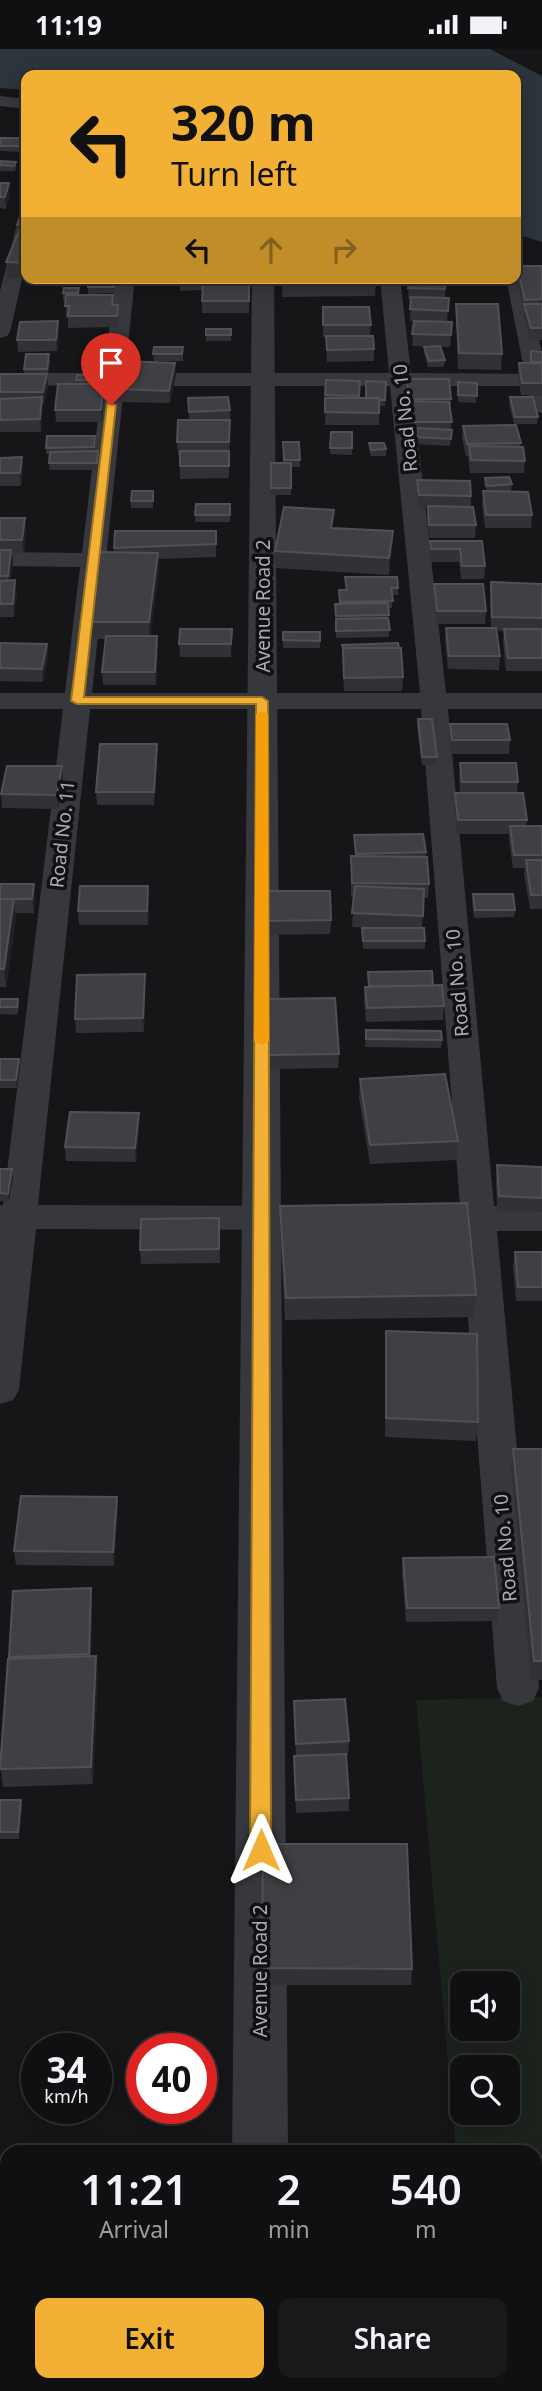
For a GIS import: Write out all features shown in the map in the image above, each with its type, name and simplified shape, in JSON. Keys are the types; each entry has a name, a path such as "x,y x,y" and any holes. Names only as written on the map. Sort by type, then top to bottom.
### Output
{"street":[{"path":"0,101 21,103"},
{"path":"0,332 21,246"},
{"name":"Road No. 11","path":"0,1390 10,1217 77,701 124,284"},
{"name":"Avenue Road 2","path":"260,2145 263,284"},
{"name":"Road No. 10","path":"391,284 434,701 518,1688"},
{"path":"517,284 542,405"},
{"path":"0,379 539,380"},
{"path":"0,559 93,559"},
{"path":"0,701 542,701"},
{"path":"10,1217 315,1218"},
{"path":"423,1218 542,1219"}],"shaded area":[{"path":"0,49 490,49 542,76 542,242 521,236 521,70 21,70 21,90 0,88"},
{"path":"542,1697 542,2145 455,2145 454,2125 520,2125 520,2055 450,2055 450,2084 416,1700"}],"building":[{"path":"0,138 21,138 19,146 0,146"},
{"path":"0,161 16,162 14,166 0,165"},
{"path":"0,183 9,183 5,197 0,197"},
{"path":"21,227 21,263 6,262"},
{"path":"521,266 542,266 542,299 525,300"},
{"path":"88,284 114,284 114,287 88,287"},
{"path":"203,284 249,284 249,301 202,301"},
{"path":"409,284 445,284 445,289 408,288"},
{"path":"64,288 79,288 78,293 63,293"},
{"path":"66,295 113,295 112,305 118,305 117,316 68,316"},
{"path":"411,297 449,298 448,311 410,309"},
{"path":"456,304 498,304 502,354 459,353"},
{"path":"524,304 542,304 542,328 531,328"},
{"path":"323,307 369,307 371,325 323,325"},
{"path":"58,321 56,340 17,340 20,322"},
{"path":"414,321 452,322 451,335 412,334"},
{"path":"206,329 231,329 231,335 206,335"},
{"path":"326,336 373,336 374,349 327,350"},
{"path":"440,346 445,360 429,361 424,347"},
{"path":"154,347 183,347 182,354 153,354"},
{"path":"531,351 542,352 542,362 531,362"},
{"path":"26,354 49,354 47,369 24,369"},
{"path":"124,361 175,363 169,391 117,389"},
{"path":"519,363 542,363 542,383 522,383"},
{"path":"0,374 47,374 43,392 0,392"},
{"path":"77,375 103,375 102,381 76,380"},
{"path":"407,379 449,379 451,399 409,399"},
{"path":"326,380 360,381 359,396 325,395"},
{"path":"366,381 386,382 385,400 366,398"},
{"path":"458,382 477,383 477,396 458,395"},
{"path":"58,384 104,384 101,410 55,410"},
{"path":"42,397 40,419 0,420 0,399"},
{"path":"228,397 230,410 189,412 188,398"},
{"path":"510,397 533,397 538,417 515,417"},
{"path":"325,398 379,398 379,413 325,412"},
{"path":"407,401 449,402 452,422 408,422"},
{"path":"178,420 230,420 229,442 177,442"},
{"path":"516,425 521,443 467,444 463,426"},
{"path":"418,428 452,430 451,439 416,437"},
{"path":"331,432 352,432 352,448 330,448"},
{"path":"47,436 95,436 94,447 46,448"},
{"path":"283,442 299,442 300,460 284,460"},
{"path":"369,443 384,443 386,449 371,450"},
{"path":"469,446 523,447 525,461 471,460"},
{"path":"98,451 97,463 49,463 50,452"},
{"path":"180,451 229,451 229,466 180,466"},
{"path":"22,457 20,473 0,473 0,458"},
{"path":"271,463 291,463 291,488 271,488"},
{"path":"509,477 512,484 487,486 485,478"},
{"path":"417,480 470,481 471,496 419,495"},
{"path":"132,491 153,491 153,501 131,501"},
{"path":"483,491 528,492 532,515 486,515"},
{"path":"196,504 230,504 230,515 195,515"},
{"path":"428,506 473,507 476,525 429,525"},
{"path":"284,507 334,510 331,528 393,531 389,558 275,551"},
{"path":"0,518 25,518 22,540 0,540"},
{"path":"115,531 216,531 216,544 114,548"},
{"path":"430,541 482,541 485,566 462,566 460,549 431,549"},
{"path":"0,550 11,550 8,576 0,576"},
{"path":"100,552 158,553 149,622 87,622"},
{"path":"345,577 397,577 398,588 391,588 393,601 340,602 339,590 347,590"},
{"path":"15,580 13,604 0,604 0,581"},
{"path":"491,582 542,584 542,618 492,617"},
{"path":"434,584 483,584 486,611 437,611"},
{"path":"388,603 389,615 336,616 335,604"},
{"path":"388,618 390,630 336,631 336,619"},
{"path":"446,628 496,628 500,656 449,656"},
{"path":"180,629 232,629 231,644 179,644"},
{"path":"504,629 542,629 542,658 508,658"},
{"path":"283,632 320,632 320,641 283,640"},
{"path":"106,636 157,636 155,672 102,672"},
{"path":"0,643 47,644 42,669 0,668"},
{"path":"398,643 399,648 343,648 342,645"},
{"path":"343,648 401,648 403,677 344,678"},
{"path":"418,719 432,719 437,757 422,757"},
{"path":"450,724 507,724 510,740 452,740"},
{"path":"100,744 157,744 154,792 96,792"},
{"path":"460,763 516,763 518,782 462,782"},
{"path":"7,766 62,766 57,795 1,794"},
{"path":"455,793 523,793 527,820 458,820"},
{"path":"510,826 542,826 542,855 514,855"},
{"path":"423,834 426,852 356,854 354,835"},
{"path":"351,856 427,857 429,884 352,883"},
{"path":"526,860 542,860 542,895 531,895"},
{"path":"0,884 34,884 32,899 0,899"},
{"path":"80,886 148,886 147,911 78,911"},
{"path":"355,886 424,889 423,916 352,913"},
{"path":"262,891 330,891 331,920 262,921"},
{"path":"473,894 513,894 515,910 475,910"},
{"path":"0,899 14,899 4,969 0,969"},
{"path":"362,928 424,928 425,941 363,941"},
{"path":"432,971 433,986 369,986 368,972"},
{"path":"145,974 143,1018 75,1019 77,975"},
{"path":"442,985 444,1006 367,1008 365,987"},
{"path":"335,998 339,1054 269,1055 267,999"},
{"path":"0,999 18,999 17,1007 0,1007"},
{"path":"366,1030 441,1031 442,1040 366,1039"},
{"path":"0,1059 19,1059 16,1080 0,1080"},
{"path":"445,1074 458,1141 370,1145 360,1079"},
{"path":"70,1112 139,1113 135,1148 65,1147"},
{"path":"497,1165 542,1167 542,1198 499,1196"},
{"path":"0,1169 12,1169 8,1194 0,1193"},
{"path":"467,1203 476,1295 286,1298 280,1206"},
{"path":"219,1218 219,1249 140,1250 141,1219"},
{"path":"515,1252 542,1252 542,1287 518,1287"},
{"path":"386,1331 477,1334 478,1422 386,1418"},
{"path":"513,1449 542,1449 542,1661 534,1661"},
{"path":"21,1496 117,1497 113,1552 14,1551"},
{"path":"494,1557 499,1608 407,1608 403,1558"},
{"path":"91,1588 89,1654 9,1657 13,1591"},
{"path":"96,1656 91,1767 0,1769 8,1659"},
{"path":"345,1699 349,1741 296,1744 294,1701"},
{"path":"346,1754 349,1798 296,1800 294,1756"},
{"path":"0,1800 21,1800 18,1832 0,1832"},
{"path":"263,1844 407,1844 412,1969 262,1968"}],"slow traffic":[{"path":"262,714 262,1041"}],"route":[{"path":"111,405 77,701 262,701 261,1850"}]}
